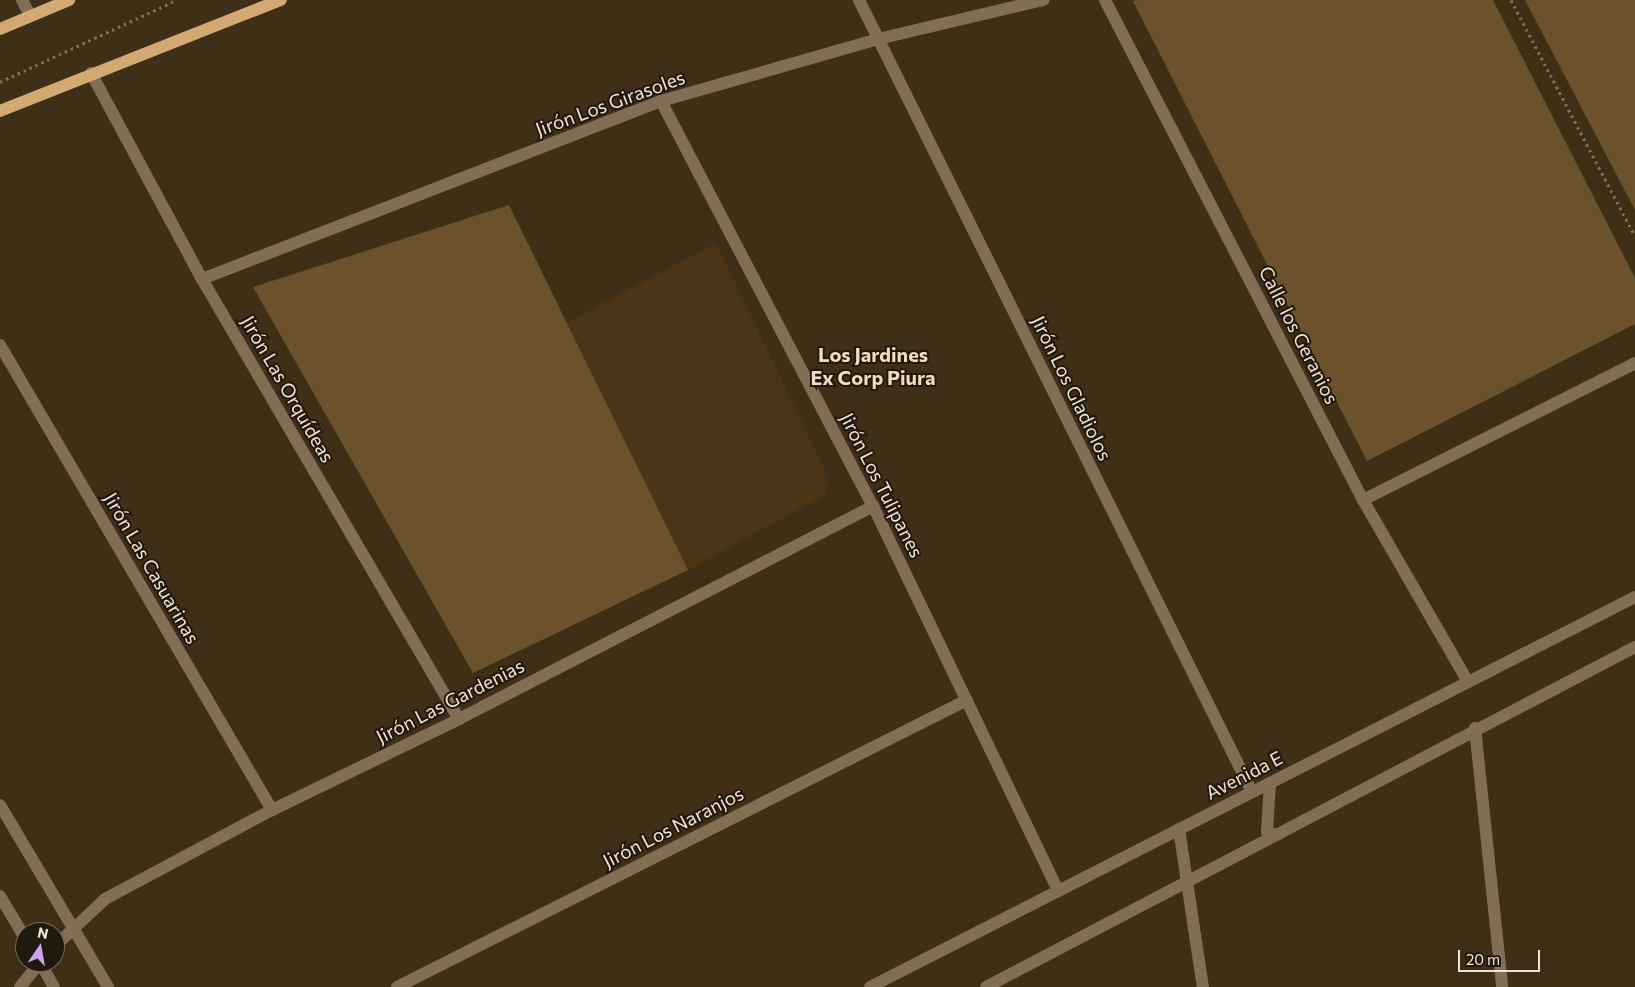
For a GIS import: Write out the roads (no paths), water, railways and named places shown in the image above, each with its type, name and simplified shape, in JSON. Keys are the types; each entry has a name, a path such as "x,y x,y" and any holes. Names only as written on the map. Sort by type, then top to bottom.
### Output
{"main road":[{"path":"0,29 69,0"},
{"path":"0,111 91,73 281,0"}],"street":[{"path":"22,0 30,15"},
{"name":"Jirón Los Gladiolos","path":"859,0 1252,792"},
{"name":"Jirón Los Girasoles","path":"202,279 661,101 878,39 1043,0"},
{"name":"Calle los Geranios","path":"1105,0 1363,500 1468,682"},
{"name":"Jirón Las Orquídeas","path":"91,73 202,279 459,719"},
{"name":"Jirón Los Tulipanes","path":"661,101 873,506 1058,891"},
{"name":"Jirón Las Casuarinas","path":"0,345 272,810"},
{"path":"1363,500 1635,363"},
{"name":"Jirón Las Gardenias","path":"65,935 105,899 272,810 459,719 873,506"},
{"name":"Avenida E","path":"870,987 1635,597"},
{"path":"986,987 1188,884 1476,728 1635,647"},
{"name":"Jirón Los Naranjos","path":"397,987 967,700"},
{"path":"1476,728 1502,987"},
{"path":"1270,783 1267,832 1277,835"},
{"path":"0,805 71,928 108,987"},
{"path":"1180,829 1203,987"},
{"path":"0,896 15,922"},
{"path":"20,987 32,972"},
{"path":"46,972 54,987"}],"district":[{"name":"Los Jardines Ex Corp Piura","path":"873,366"}]}
